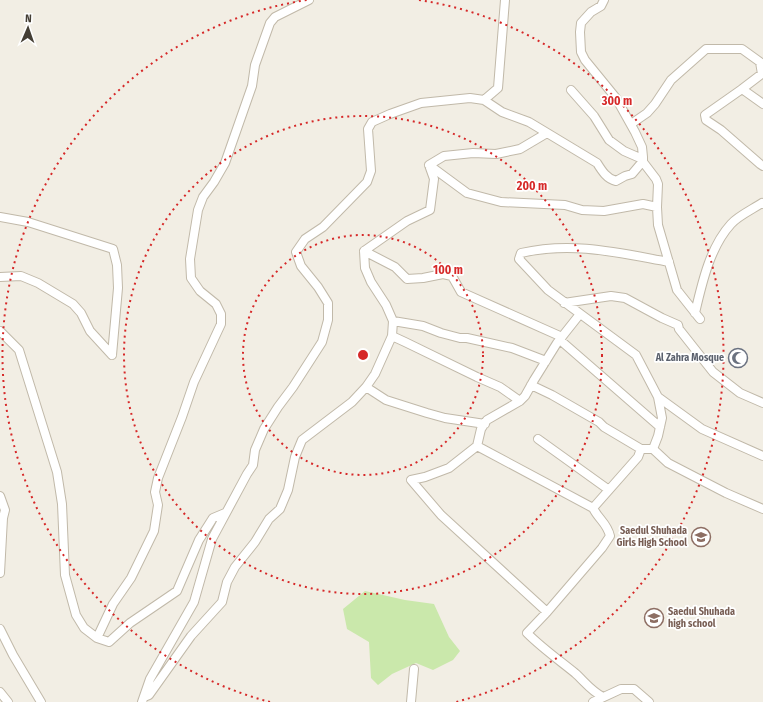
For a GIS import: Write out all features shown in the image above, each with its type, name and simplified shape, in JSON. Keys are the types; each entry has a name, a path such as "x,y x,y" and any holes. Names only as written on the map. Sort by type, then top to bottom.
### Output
{"street":[{"path":"97,638 113,604 131,578 154,530 158,506 155,492 158,478 194,382 221,324 221,314 216,304 200,291 191,278 190,253 198,210 203,197 225,163 252,86 255,65 270,24 275,17 309,0"},
{"path":"484,100 498,88 505,0"},
{"path":"143,699 150,679 194,602 212,539 225,513 253,465 255,450 264,429 322,342 328,320 328,303 318,286 301,266 296,252 305,239 323,227 367,182 371,171 368,129 372,122 390,114 421,104 470,98 484,100 502,112 529,122 597,163 604,174 616,182 625,176 632,174 643,161 644,157 642,147 616,98 585,60 581,52 581,23 591,12 600,6 604,0"},
{"path":"631,124 647,113 671,80 706,49 742,49 760,62 763,74 705,115 706,120 722,130 763,166"},
{"path":"570,90 594,116 609,140 624,151 640,158 653,174 658,184 658,225 677,290 697,316 705,272 716,246 731,223 762,203 763,204"},
{"path":"742,90 763,104"},
{"path":"429,165 444,156 473,153 496,154 520,149 547,133"},
{"path":"429,165 467,193 501,202 565,205 582,210 604,211 643,204 657,207"},
{"path":"364,251 407,221 430,210 434,179 429,165"},
{"path":"0,217 28,222 113,249 118,265 118,288 112,355 90,331 81,313 73,304 38,283 21,276 0,277"},
{"path":"653,450 662,418 658,396 636,355 548,290 519,258 521,253 540,248 570,247 598,249 669,262"},
{"path":"143,699 149,695 191,636 222,602 227,582 234,567 255,542 269,519 280,509 288,490 295,457 302,440 352,402 376,374 392,336 393,321 386,305 371,282 365,268 364,251"},
{"path":"364,251 395,268 407,279 444,274 452,276 460,292 561,338 660,427"},
{"path":"564,303 611,296 625,298 678,325 679,329 714,372 740,393 763,403"},
{"path":"547,612 441,515 411,480 426,477 449,468 477,446 481,429 487,420 526,396 531,384 561,338 580,314"},
{"path":"393,321 410,323 460,338 467,338 512,348 546,361"},
{"path":"0,331 19,350 57,472 62,504 65,575 76,615 84,628 97,638 109,642 130,623 177,591 199,540 213,518 225,513"},
{"path":"392,336 477,377 500,386 520,401"},
{"path":"531,384 599,422 604,427 641,449 653,450 668,463 726,493 763,509"},
{"path":"366,387 386,400 427,413 445,418 485,424"},
{"path":"658,396 702,429 763,456"},
{"path":"538,439 609,490"},
{"path":"477,446 593,508 608,528 610,536 602,548 527,633 543,648 576,674 593,693 603,697"},
{"path":"593,508 638,457 641,449"},
{"path":"0,496 5,510 3,518 0,573"},
{"path":"0,629 13,655 41,702"},
{"path":"411,702 414,668"},
{"path":"593,702 621,689 634,689 649,702"}],"green space":[{"path":"365,591 405,600 434,604 449,637 460,651 453,660 433,670 416,663 392,674 378,685 371,678 369,642 347,629 343,609"}],"place":[{"name":"Al Zahra Mosque","path":"738,358"},
{"name":"Saedul Shuhada Girls High School","path":"701,537"},
{"name":"Saedul Shuhada high school","path":"654,618"}]}
